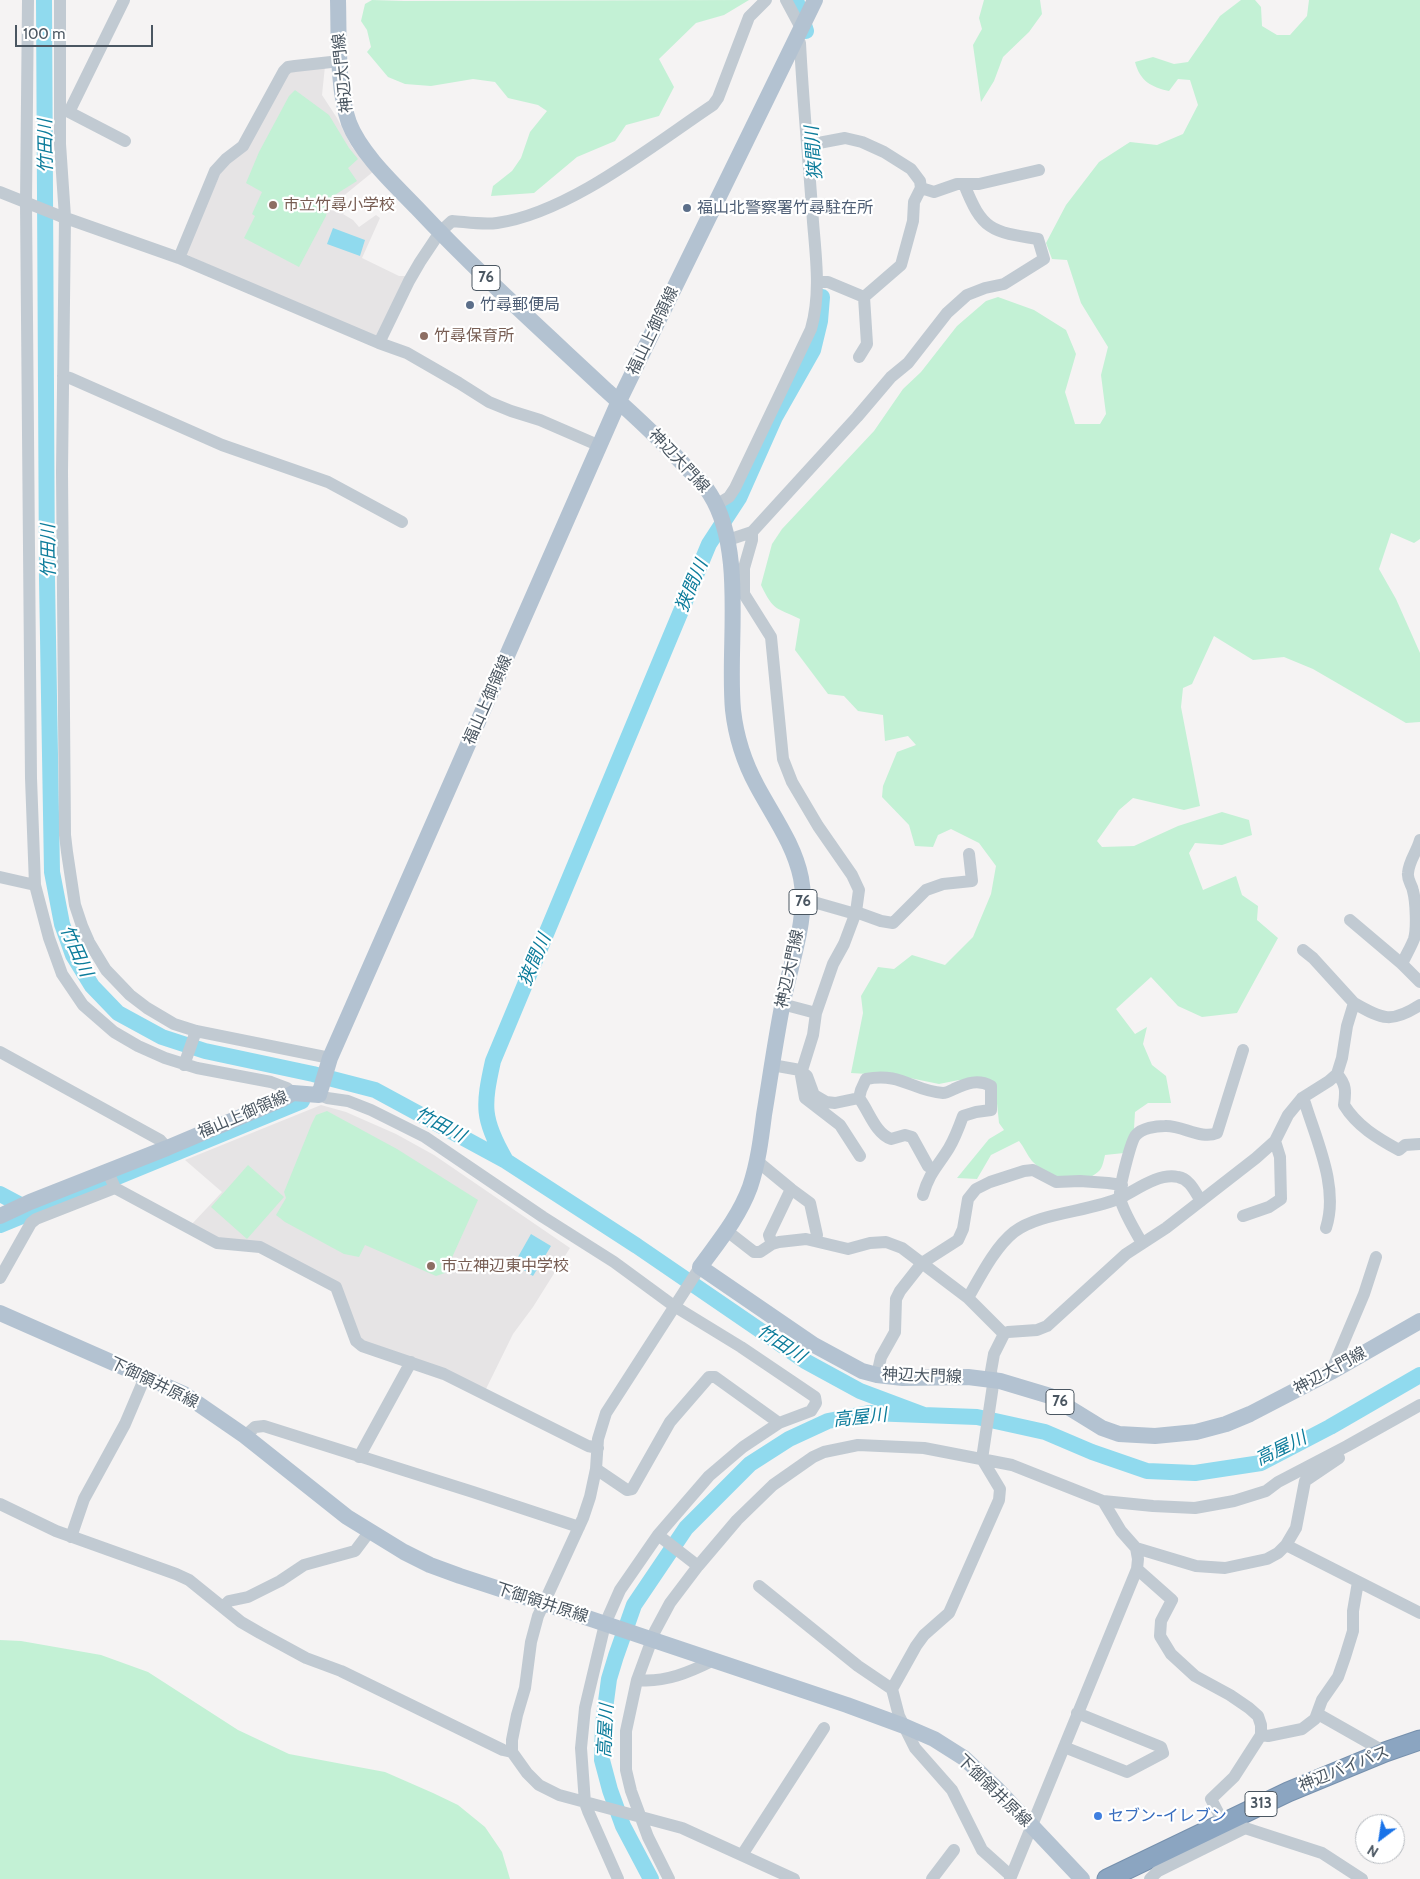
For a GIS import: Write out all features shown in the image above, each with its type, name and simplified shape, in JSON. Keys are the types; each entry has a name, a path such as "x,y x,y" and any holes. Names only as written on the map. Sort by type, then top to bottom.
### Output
{"highway":[{"name":"神辺バイパス","path":"1107,1879 1195,1844 1223,1822 1288,1792 1385,1752 1420,1740"}],"main road":[{"name":"神辺大門線","path":"338,0 340,61 344,104 350,127 372,159 440,232 497,288 668,447 705,487 718,509 727,536 732,589 733,708 737,734 744,758 756,784 787,838 797,861 802,880 803,898 801,919 782,1004 757,1162 742,1206 727,1231 699,1269 814,1345 862,1371 903,1378 960,1377 993,1382 1050,1396 1102,1428 1119,1434 1155,1436 1196,1432 1226,1424 1250,1414 1331,1372 1420,1321"},
{"name":"福山上御領線","path":"13,1209 111,1180 167,1148 293,1093 320,1092 330,1059 600,446 618,401 815,0"},
{"name":"下御領井原線","path":"0,1313 184,1394 245,1436 325,1501 370,1531 430,1565 714,1660 904,1726 934,1739 964,1758 996,1788 1082,1879"}],"street":[{"path":"28,0 31,778 35,885 49,938 62,974 83,1005 114,1032 138,1046 185,1063 271,1082 287,1088 293,1093"},
{"path":"60,0 65,836 75,906 89,942 106,970 115,981 146,1008 174,1024 195,1033 330,1059"},
{"path":"60,144 68,112 124,0"},
{"path":"379,343 409,281 440,232 452,221 496,224 524,217 559,203 614,172 713,105 718,98 749,17 766,0"},
{"path":"718,509 730,497 735,488 812,329 822,282 813,144 804,119 800,43 802,28 786,0"},
{"path":"179,258 215,171 226,159 243,146 288,67 340,61"},
{"path":"68,112 125,141"},
{"path":"813,144 846,138 862,142 884,152 911,169 920,180 921,188 914,202 913,221 901,265 864,297"},
{"path":"921,188 934,192 957,184 979,184 1038,170"},
{"path":"727,536 752,532 857,418 891,377 908,363 947,313 967,295 985,288 1004,284 1044,259 1038,239 1004,234 992,228 981,219 973,206 964,184"},
{"path":"0,192 62,217 179,258 379,343 407,353 489,402 540,420 600,446"},
{"path":"822,282 864,297"},
{"path":"859,357 866,344 864,297"},
{"path":"63,376 222,445 328,482 402,522"},
{"path":"752,532 752,540 744,568 744,594 770,637 783,758 792,782 859,890 856,912 844,944 833,964 816,1013 813,1035 803,1067 800,1070 805,1098 840,1125 860,1156"},
{"path":"1402,964 1416,930 1413,890 1408,881 1408,873 1410,859 1416,852 1420,840"},
{"path":"803,898 893,923 926,890 943,884 972,881 969,854"},
{"path":"0,877 35,885"},
{"path":"1350,920 1402,964 1420,982"},
{"path":"1303,950 1313,958 1354,1003 1391,1018 1404,1015 1420,1005"},
{"path":"1136,1548 1138,1558 1137,1569 1010,1878 982,1850 952,1790 915,1748 904,1726 893,1697 892,1688 924,1635 948,1613 999,1500 1000,1489 982,1458 993,1382 991,1371 994,1354 1004,1334 1008,1332 1037,1330 1047,1326 1126,1254 1166,1228 1275,1141 1288,1116 1302,1098 1337,1074 1354,1003"},
{"path":"782,1004 816,1013"},
{"path":"185,1063 195,1033"},
{"path":"1121,1192 1127,1160 1135,1135 1144,1129 1165,1126 1200,1134 1214,1135 1218,1133 1243,1050"},
{"path":"0,1052 160,1140 167,1148"},
{"path":"772,1065 800,1070 807,1076 814,1095 826,1102 835,1103 859,1098"},
{"path":"1337,1074 1343,1080 1346,1090 1344,1105 1350,1116 1361,1126 1399,1150 1404,1145 1420,1144"},
{"path":"923,1195 926,1183 933,1169 957,1134 963,1116 991,1110 991,1086 984,1083 970,1082 945,1094 898,1079 866,1079 860,1090 859,1098 881,1133 891,1139 905,1135 912,1138 928,1166 933,1169"},
{"path":"320,1092 327,1098 348,1101 371,1110 425,1137 815,1397 816,1403 811,1411 779,1424 743,1447 709,1476 660,1536 620,1590 607,1624 585,1708 581,1748 587,1804 618,1879"},
{"path":"1302,1098 1328,1177 1330,1214 1326,1228"},
{"path":"1243,1216 1269,1207 1281,1199 1280,1157 1275,1141"},
{"path":"757,1162 810,1203 817,1235 815,1240"},
{"path":"877,1375 881,1358 895,1332 897,1323 896,1299 904,1285 922,1263 958,1240 963,1229 968,1199 976,1190 990,1182 1033,1170 1056,1182 1108,1183 1121,1192 1142,1243"},
{"path":"968,1298 982,1272 1006,1239 1024,1226 1167,1176 1187,1180 1201,1201"},
{"path":"0,1278 31,1223 111,1180 217,1243 260,1247 336,1287 356,1341 362,1346 444,1374 588,1446 598,1448"},
{"path":"772,1244 769,1235 792,1189"},
{"path":"727,1231 754,1252 760,1252 772,1244 806,1239 835,1247 848,1248 870,1243 886,1242 902,1248 968,1298 1004,1334"},
{"path":"1331,1372 1364,1294 1376,1257"},
{"path":"699,1269 610,1404 606,1413 598,1439 596,1469 590,1497 579,1527 543,1603 531,1642 525,1688 512,1740 512,1752 527,1773 540,1785 559,1795 682,1828 794,1879"},
{"path":"359,1457 411,1362"},
{"path":"71,1537 84,1499 125,1424 144,1377"},
{"path":"596,1469 627,1490 632,1489 670,1422 709,1377 715,1377 779,1424"},
{"path":"669,1879 638,1816 626,1770 625,1751 629,1711 649,1638 695,1564 773,1485 813,1457 824,1452 858,1445 945,1451 1012,1465 1103,1501 1153,1506 1208,1507 1266,1490 1420,1405"},
{"path":"245,1436 255,1427 264,1426 579,1527"},
{"path":"1103,1501 1121,1532 1136,1548 1196,1566 1220,1568 1267,1559 1278,1553 1286,1545 1296,1528 1305,1481 1344,1454 1348,1446"},
{"path":"0,1504 56,1532 189,1580 260,1634 306,1658 348,1674 503,1750 512,1752"},
{"path":"223,1607 230,1601 248,1597 280,1581 304,1565 355,1551 370,1531"},
{"path":"660,1536 695,1564"},
{"path":"1286,1545 1420,1613"},
{"path":"1137,1569 1172,1600 1161,1621 1160,1636 1171,1654 1195,1676 1230,1695 1258,1716 1261,1725 1261,1735 1234,1776 1211,1799 1223,1822"},
{"path":"1261,1735 1268,1736 1302,1729 1318,1714 1322,1700 1338,1677 1353,1631 1353,1611 1358,1582"},
{"path":"759,1586 858,1666 892,1688"},
{"path":"637,1680 664,1679 684,1674 714,1660"},
{"path":"1064,1747 1127,1772 1163,1753 1161,1747 1077,1713"},
{"path":"1318,1714 1385,1752"},
{"path":"742,1855 824,1728"},
{"path":"1150,1879 1195,1844 1245,1828 1322,1853 1362,1879"},
{"path":"932,1879 954,1850"}],"shaded area":[{"name":"市立竹尋小学校","path":"325,66 322,95 352,147 374,171 336,202 348,208 343,214 353,220 359,227 376,215 380,218 362,258 399,276 408,276 381,333 371,338 185,254 225,163 284,76 294,69"},
{"name":"市立神辺東中学校","path":"321,1105 346,1112 396,1134 434,1155 570,1248 533,1307 513,1334 485,1391 358,1339 338,1284 257,1242 218,1239 191,1225 222,1192 185,1160"}],"green space":[{"path":"372,0 749,0 724,15 696,23 659,59 674,87 659,116 626,125 615,141 577,157 534,193 491,196 493,186 512,171 521,158 530,132 547,111 538,105 508,98 495,82 473,79 431,86 405,84 388,77 367,52 371,47 367,30 361,21 365,4"},
{"path":"984,0 1040,0 1042,14 1029,32 1003,57 994,81 981,102 973,45 982,29 979,18"},
{"path":"1241,0 1255,0 1261,7 1262,26 1277,35 1290,35 1307,16 1309,0 1420,0 1420,539 1414,543 1391,533 1379,569 1396,599 1420,653 1420,722 1406,723 1313,669 1284,657 1253,660 1214,636 1192,684 1183,688 1181,707 1200,806 1184,810 1133,798 1119,810 1097,841 1102,847 1134,846 1178,826 1222,812 1249,820 1252,835 1222,845 1195,843 1189,853 1203,890 1236,876 1242,895 1258,906 1257,920 1278,938 1237,1013 1202,1017 1178,1006 1151,977 1116,1009 1135,1034 1147,1027 1143,1044 1152,1065 1166,1076 1171,1103 1148,1103 1135,1112 1134,1129 1124,1153 1105,1155 1100,1170 1085,1179 1066,1179 1039,1167 1030,1159 1019,1141 991,1155 977,1179 957,1178 989,1139 1004,1130 999,1123 995,1084 959,1080 939,1084 900,1076 851,1073 863,1013 861,996 878,967 894,969 912,955 945,965 973,937 991,894 996,866 979,843 951,829 938,835 933,847 915,846 909,825 882,797 883,786 897,752 916,745 908,736 885,741 883,715 858,711 844,696 828,694 795,650 800,619 776,608 761,585 772,544 782,529 874,431 903,389 921,372 957,326 986,301 998,297 1034,310 1066,330 1076,354 1065,392 1075,424 1100,424 1106,414 1101,375 1108,347 1081,303 1067,260 1052,259 1046,243 1066,205 1099,162 1130,142 1157,145 1183,134 1198,105 1190,80 1178,79 1169,91 1147,82 1137,69 1135,62 1153,57 1174,64 1188,62 1220,16"},
{"path":"295,90 329,115 358,159 348,168 357,181 330,198 326,216 299,267 244,238 255,216 252,214 262,192 246,183 259,152 289,96"},
{"path":"327,1111 397,1149 478,1200 445,1273 436,1276 365,1245 359,1257 344,1254 285,1222 276,1215 286,1198 284,1192 312,1123 316,1115"},
{"path":"248,1165 284,1197 247,1239 211,1207"},
{"path":"0,1640 21,1641 101,1655 148,1672 238,1730 289,1754 385,1772 433,1793 458,1805 485,1827 502,1852 510,1879 0,1879"}],"water":[{"path":"333,228 365,240 360,256 327,244"},
{"path":"531,1234 551,1246 533,1276 514,1264"}],"waterway":[{"name":"竹田川","path":"44,0 47,579 52,872 62,924 73,955 92,986 118,1013 162,1037 205,1051 313,1074 375,1090 506,1161 637,1246 805,1361 860,1391 924,1415"},
{"name":"狭間川","path":"796,0 806,31"},
{"name":"狭間川","path":"505,1159 488,1122 486,1101 493,1061 709,544 739,498 775,417 813,350 820,321 822,297"},
{"path":"0,1225 302,1101"},
{"path":"0,1194 32,1211"},
{"name":"高屋川","path":"651,1879 623,1826 602,1760 603,1724 609,1679 634,1605 686,1528 750,1464 789,1439 828,1421 869,1413 977,1417 1045,1432 1092,1452 1147,1471 1195,1473 1261,1463 1330,1427 1420,1375"}],"place":[{"name":"市立竹尋小学校","path":"273,205"},
{"name":"福山北警察署竹尋駐在所","path":"687,208"},
{"name":"竹尋郵便局","path":"470,305"},
{"name":"竹尋保育所","path":"424,336"},
{"name":"市立神辺東中学校","path":"431,1266"},
{"name":"セブン-イレブン","path":"1098,1816"}]}
